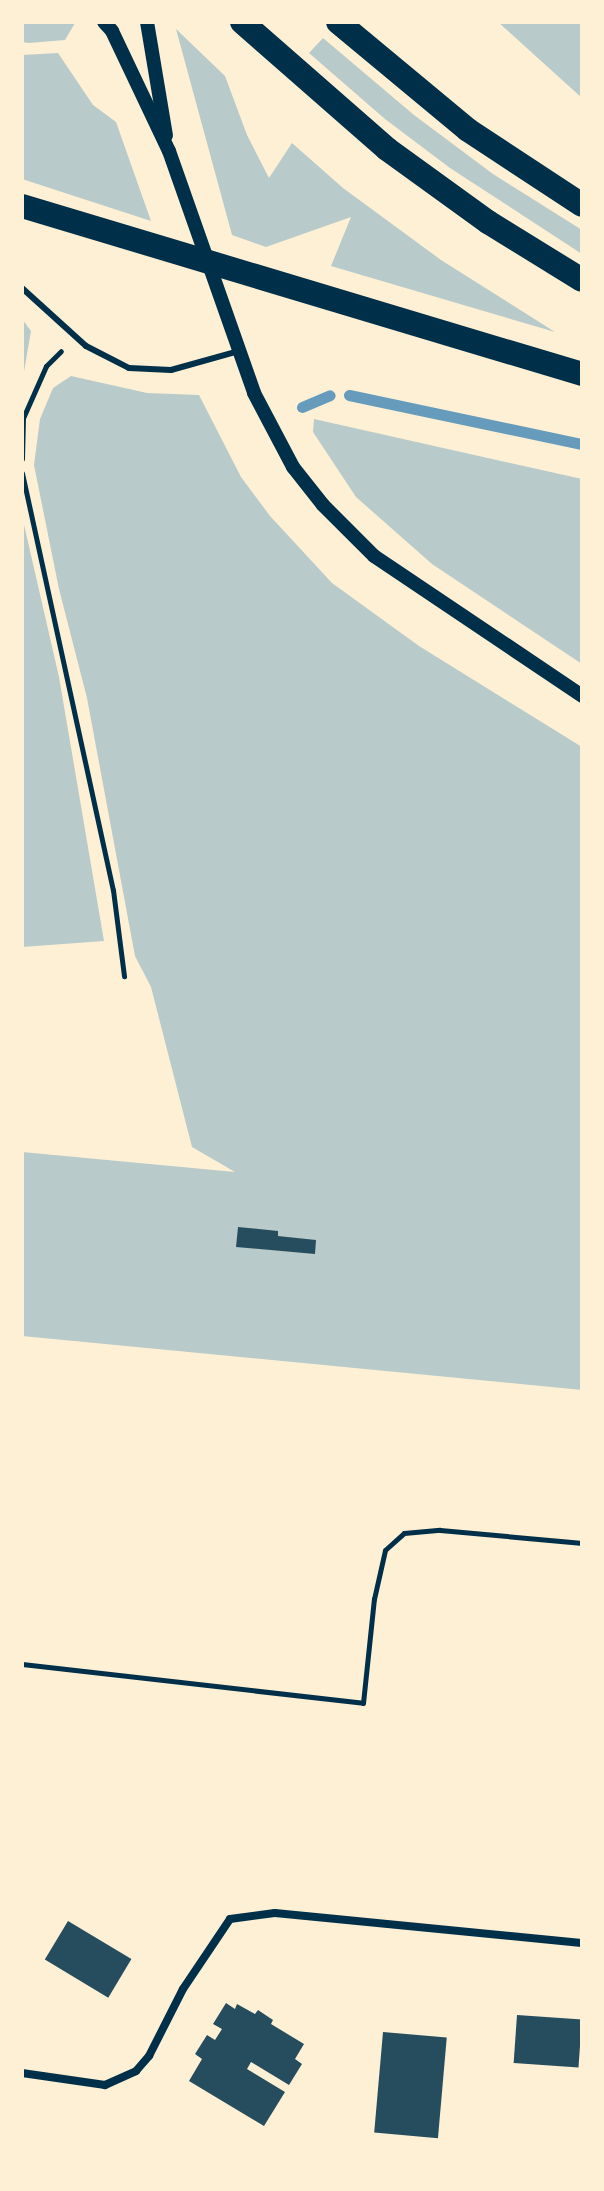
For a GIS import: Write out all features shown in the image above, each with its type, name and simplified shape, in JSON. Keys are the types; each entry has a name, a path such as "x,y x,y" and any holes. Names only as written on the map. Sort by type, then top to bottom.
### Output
{"highway":[{"path":"242,22 329,102 436,186 582,280"},
{"path":"338,22 468,130 582,205"},
{"path":"22,206 582,374"}],"street":[{"path":"104,22 112,31 169,151 254,393 293,467 349,534 374,556 582,696"},
{"path":"147,22 169,151"},
{"path":"22,2073 105,2085 136,2071 149,2056 183,1989 230,1919 275,1913 582,1943"}],"lane":[{"path":"22,288 86,346 129,368 171,370 239,351"}],"path":[{"path":"22,459 23,418 46,366"},
{"path":"22,473 113,890 124,976"},
{"path":"22,1664 363,1703 374,1599 385,1550 404,1533 440,1530 582,1543"}],"shaded area":[{"path":"22,22 75,23 65,40 29,43 22,42"},
{"path":"498,22 582,22 582,98"},
{"path":"176,29 225,76 247,135 269,178 292,143 343,188 441,260 555,332 331,266 351,217 266,247 232,235"},
{"path":"323,38 414,115 493,174 582,230 582,254 450,168 385,119 309,53"},
{"path":"58,53 93,105 116,122 151,221 22,179 22,55"},
{"path":"22,319 31,331 22,383"},
{"path":"71,376 147,393 199,395 241,477 270,516 332,583 419,646 582,747 582,1390 22,1336 22,1152 235,1172 192,1147 151,987 135,956 87,698 59,589 34,465 40,419 53,388"},
{"path":"314,419 582,479 582,664 432,564 356,497 313,432"},
{"path":"22,516 59,677 104,941 22,947"}],"building":[{"path":"238,1227 278,1231 278,1236 316,1240 315,1254 236,1247"},
{"path":"68,1921 131,1959 108,1998 45,1960"},
{"path":"226,2003 235,2009 237,2004 255,2014 258,2010 273,2020 271,2024 304,2044 295,2059 302,2064 289,2085 251,2062 247,2069 285,2092 264,2126 189,2081 202,2059 195,2054 207,2035 215,2040 222,2029 213,2024"},
{"path":"517,2015 582,2020 578,2067 514,2063"},
{"path":"383,2032 447,2038 438,2138 374,2133"}],"waterway":[{"path":"302,407 330,395"},
{"path":"349,395 582,444"}]}
